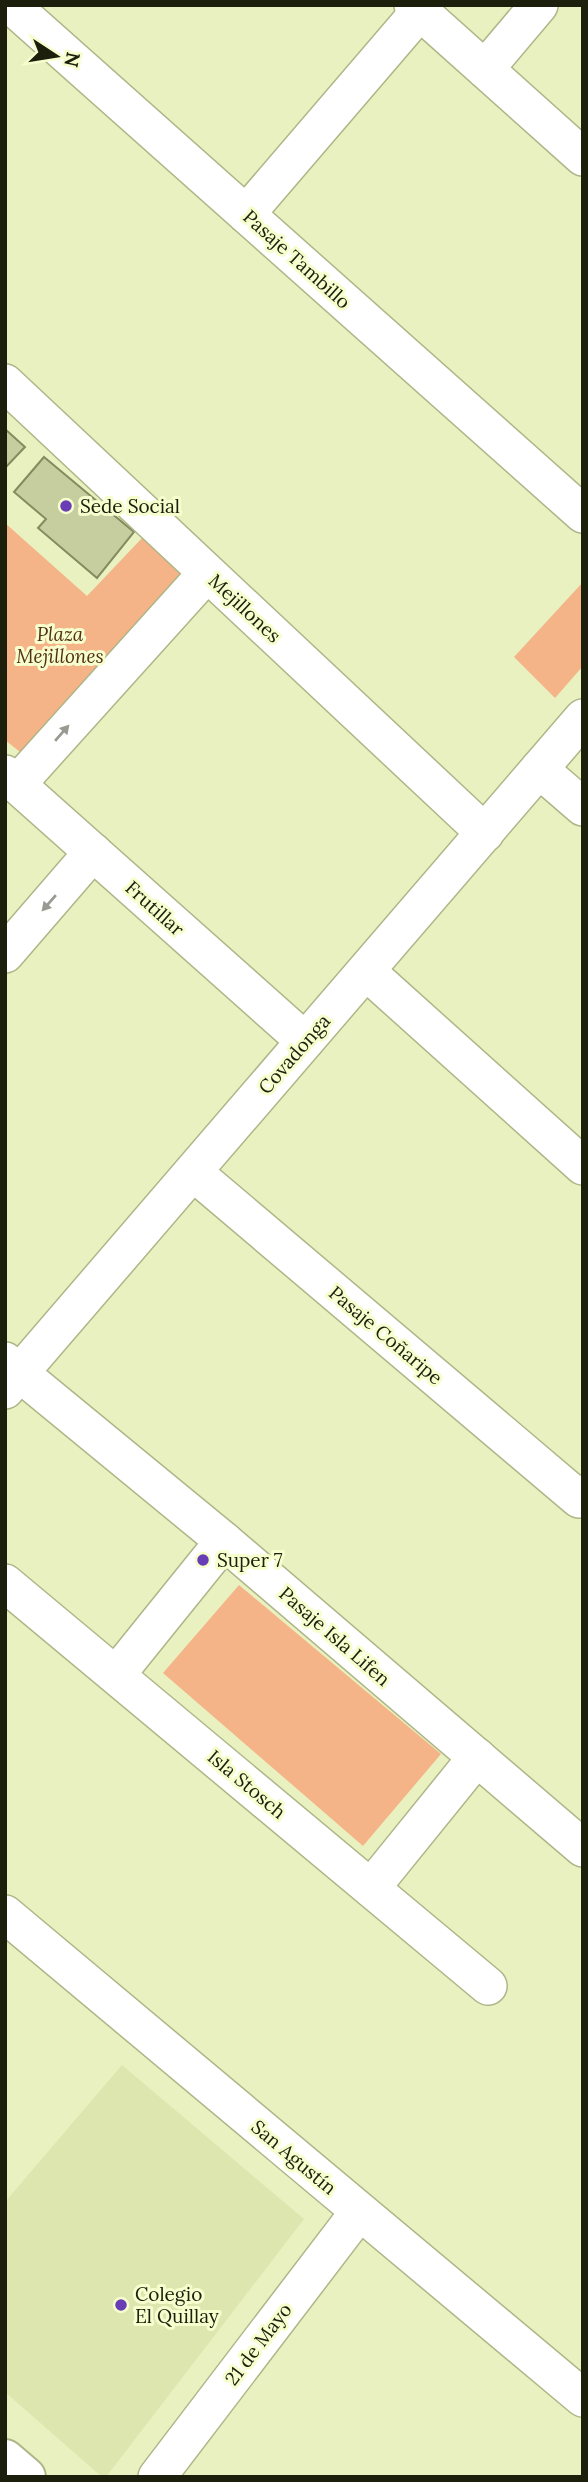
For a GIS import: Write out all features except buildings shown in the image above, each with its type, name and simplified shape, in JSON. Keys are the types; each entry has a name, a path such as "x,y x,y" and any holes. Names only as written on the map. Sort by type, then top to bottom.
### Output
{"street":[{"name":"Pasaje Tambillo","path":"11,5 583,514"},
{"path":"485,69 539,5"},
{"path":"246,214 416,8 583,157"},
{"name":"Mejillones","path":"5,383 485,833"},
{"path":"11,779 207,573"},
{"name":"Covadonga","path":"10,1375 193,1172 583,718"},
{"path":"539,769 583,807"},
{"name":"Frutillar","path":"11,779 305,1041"},
{"path":"5,954 93,852"},
{"path":"366,971 583,1166"},
{"name":"Pasaje Coñaripe","path":"193,1172 581,1497"},
{"name":"Pasaje Isla Lifen","path":"10,1375 224,1541 583,1848"},
{"path":"116,1675 224,1541"},
{"name":"Isla Stosch","path":"5,1583 488,1986"},
{"path":"371,1888 477,1757"},
{"name":"San Agustín","path":"5,1914 583,2398"},
{"name":"21 de Mayo","path":"157,2477 359,2212"},
{"path":"5,2459 26,2477"}],"shaded area":[{"name":"Colegio El Quillay","path":"122,2065 304,2219 106,2477 102,2477 5,2392 5,2202"}],"green space":[{"name":"Plaza Mejillones","path":"5,523 87,596 143,537 190,580 30,760 5,740"},
{"path":"583,582 583,666 555,698 514,657"},
{"path":"239,1585 441,1754 363,1846 163,1673"}],"place":[{"name":"Sede Social","path":"66,506"},
{"name":"Super 7","path":"203,1560"},
{"name":"Colegio El Quillay","path":"121,2305"}]}
